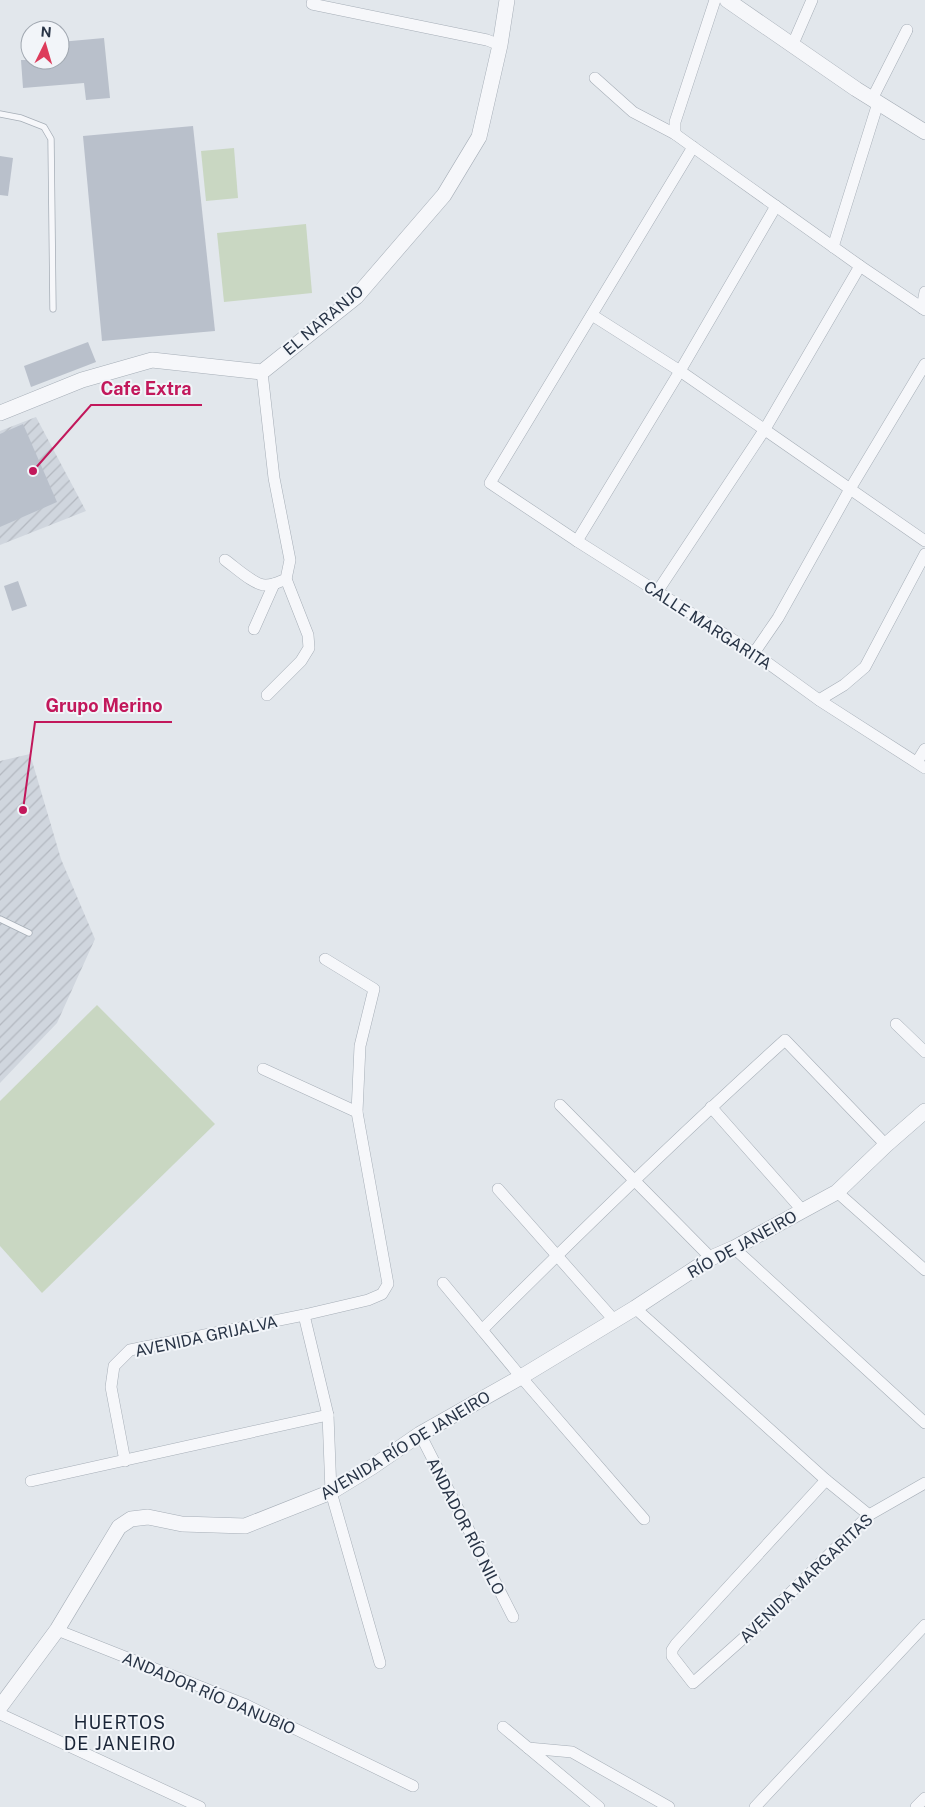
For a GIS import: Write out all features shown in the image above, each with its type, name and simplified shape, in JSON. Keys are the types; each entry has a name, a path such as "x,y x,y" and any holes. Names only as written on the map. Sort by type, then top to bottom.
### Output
{"street":[{"path":"313,0 312,4 487,40 500,45"},
{"name":"EL NARANJO","path":"262,372 356,297 444,195 479,137 500,45 507,0"},
{"path":"675,134 674,122 715,0"},
{"path":"727,0 792,46 925,132"},
{"path":"792,46 812,0"},
{"path":"833,247 875,101 907,30"},
{"path":"596,78 633,112 675,134 693,146 923,309 925,292"},
{"path":"693,146 592,315 680,371 925,541"},
{"path":"578,541 776,206"},
{"path":"656,592 764,429 860,266"},
{"name":"CALLE MARGARITA","path":"592,315 490,483 656,592 754,653 819,700 921,765"},
{"path":"0,413 82,380 152,360 262,372 274,478 290,560 286,578 308,635 309,648 301,661 267,695"},
{"path":"754,653 778,618 850,488 925,364"},
{"path":"819,700 844,685 865,667 925,554"},
{"path":"225,560 264,586 274,584 286,578"},
{"path":"254,629 274,584"},
{"path":"921,765 925,749"},
{"name":"AVENIDA GRIJALVA","path":"125,1461 111,1387 114,1366 130,1350 304,1315 368,1300 382,1294 388,1284 357,1112 360,1046 374,989 325,959"},
{"path":"896,1024 925,1052"},
{"path":"482,1330 711,1107 785,1040 886,1145"},
{"path":"262,1069 357,1112"},
{"path":"560,1104 711,1258"},
{"path":"711,1107 803,1211"},
{"name":"RÍO DE JANEIRO","path":"521,1376 635,1308 711,1258 734,1248 837,1192 886,1145 924,1114"},
{"path":"498,1189 614,1320"},
{"path":"837,1192 925,1270"},
{"path":"734,1248 925,1423"},
{"path":"443,1283 644,1519"},
{"path":"635,1308 826,1480 869,1515"},
{"path":"304,1315 328,1416 331,1492 380,1663"},
{"name":"AVENIDA RÍO DE JANEIRO","path":"0,1707 57,1630 119,1527 131,1520 148,1517 182,1524 245,1526 331,1492 420,1434 521,1376"},
{"path":"31,1481 328,1416"},
{"name":"ANDADOR RÍO NILO","path":"420,1434 513,1617"},
{"name":"AVENIDA MARGARITAS","path":"826,1480 672,1650 672,1656 693,1683 756,1628 869,1515 925,1483"},
{"path":"761,1805 925,1625"},
{"name":"ANDADOR RÍO DANUBIO","path":"57,1630 244,1704 413,1786"},
{"path":"0,1714 200,1807"},
{"path":"502,1727 599,1807"},
{"path":"528,1748 572,1752 669,1807"},
{"path":"916,1807 925,1798"}],"lane":[{"path":"0,114 21,118 44,127 51,139 52,309"},
{"path":"0,919 29,933"}],"shaded area":[{"path":"36,417 86,511 0,545 0,431"},
{"path":"30,754 61,859 95,939 57,1023 0,1083 0,761"}],"green space":[{"path":"234,148 238,198 206,201 201,151"},
{"path":"306,224 312,293 224,302 217,233"},
{"path":"97,1005 215,1124 42,1293 0,1246 0,1101"}],"building":[{"path":"104,38 110,98 86,100 84,83 23,88 22,70 70,70 70,41"},
{"path":"193,126 215,331 102,341 83,136"},
{"path":"0,156 13,158 8,196 0,195"},
{"path":"88,342 96,362 31,387 24,366"},
{"path":"23,424 57,502 0,527 0,434"},
{"path":"18,581 27,606 12,611 4,586"}],"place":[{"name":"Cafe Extra","path":"33,471"},
{"name":"Grupo Merino","path":"23,810"}],"district":[{"name":"HUERTOS DE JANEIRO","path":"120,1734"}]}
